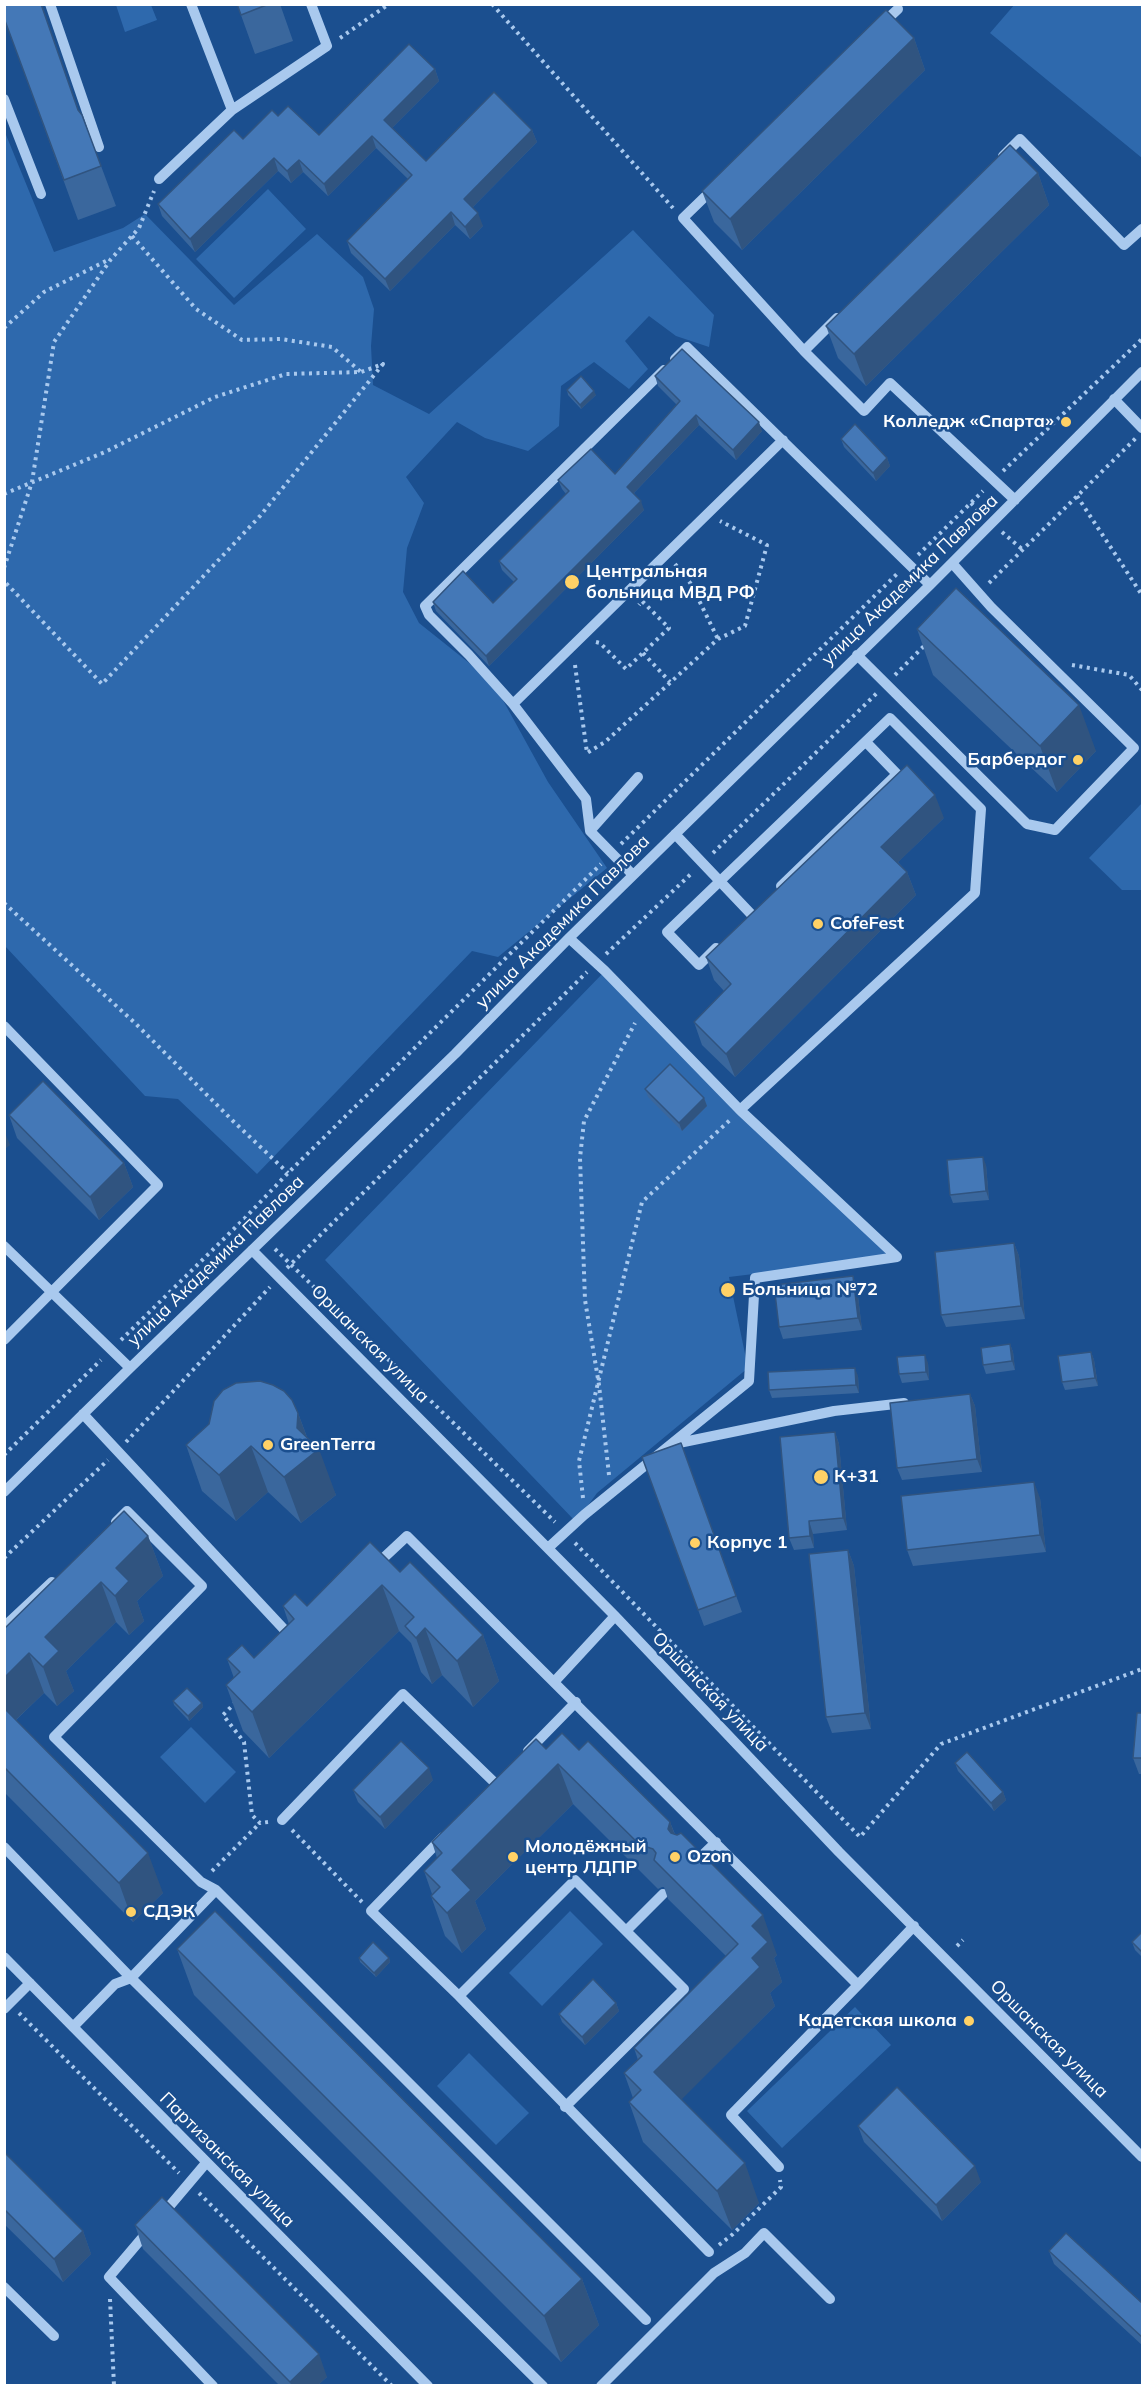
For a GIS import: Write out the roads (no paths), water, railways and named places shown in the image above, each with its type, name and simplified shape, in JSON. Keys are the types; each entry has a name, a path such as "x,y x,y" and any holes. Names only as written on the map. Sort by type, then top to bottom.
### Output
{"street":[{"path":"50,4 99,147"},
{"path":"191,4 232,110"},
{"path":"159,179 232,110 327,46 311,4"},
{"path":"872,34 898,9"},
{"path":"4,99 41,194"},
{"path":"995,164 1020,139 1124,245 1143,229"},
{"path":"726,177 683,218 804,351 864,411 890,383 1015,500"},
{"path":"804,351 846,310"},
{"path":"633,875 590,831 586,799 513,704 429,615 425,606 687,347 930,585"},
{"name":"улица Академика Павлова","path":"4,1492 455,1054 569,938 930,585 1143,372"},
{"path":"1114,399 1143,430"},
{"path":"513,704 783,440"},
{"path":"857,655 1027,824 1054,830 1134,748 1045,661 952,563"},
{"path":"721,943 699,965 667,932 890,718 981,808 975,893 740,1110"},
{"path":"768,898 897,774 866,742"},
{"path":"590,831 638,777"},
{"path":"675,834 719,882 747,918 760,906"},
{"path":"548,1548 584,1515 749,1381 755,1278 897,1257 740,1110 597,963 569,938"},
{"path":"4,1026 158,1185 4,1340"},
{"path":"4,1246 130,1368"},
{"name":"Оршанская улица","path":"252,1250 615,1616 831,1843 1143,2157"},
{"path":"671,1445 834,1411 913,1402"},
{"path":"83,1414 296,1642"},
{"path":"111,1527 127,1511 202,1587 54,1737 201,1882 216,1890 646,2320"},
{"path":"364,1577 407,1536 858,1985"},
{"path":"4,1628 62,1573"},
{"path":"555,1681 615,1616"},
{"path":"282,1820 403,1694 496,1783"},
{"path":"520,1759 576,1702"},
{"path":"451,1829 371,1911 459,1996 709,2252"},
{"path":"690,1867 716,1842"},
{"path":"4,1847 131,1978 543,2385"},
{"path":"459,1996 575,1880 684,1989 566,2107"},
{"path":"72,2027 115,1984 131,1978 216,1890"},
{"path":"626,1931 663,1894"},
{"path":"779,2167 732,2115 914,1926"},
{"name":"Партизанская улица","path":"4,1957 428,2385"},
{"path":"4,2009 30,1983"},
{"path":"206,2163 109,2277 213,2385"},
{"path":"601,2385 714,2273 745,2253 764,2234 830,2299"},
{"path":"4,2287 54,2336"}],"place":[{"name":"Колледж «Спарта»","path":"1066,422"},
{"name":"Центральная больница МВД РФ","path":"572,582"},
{"name":"Барбердог","path":"1078,760"},
{"name":"CofeFest","path":"818,924"},
{"name":"Больница №72","path":"728,1290"},
{"name":"GreenTerra","path":"268,1445"},
{"name":"К+31","path":"821,1477"},
{"name":"Корпус 1","path":"695,1543"},
{"name":"Молодёжный центр ЛДПР","path":"513,1857"},
{"name":"Ozon","path":"675,1857"},
{"name":"СДЭК","path":"131,1912"},
{"name":"Кадетская школа","path":"969,2021"}]}
